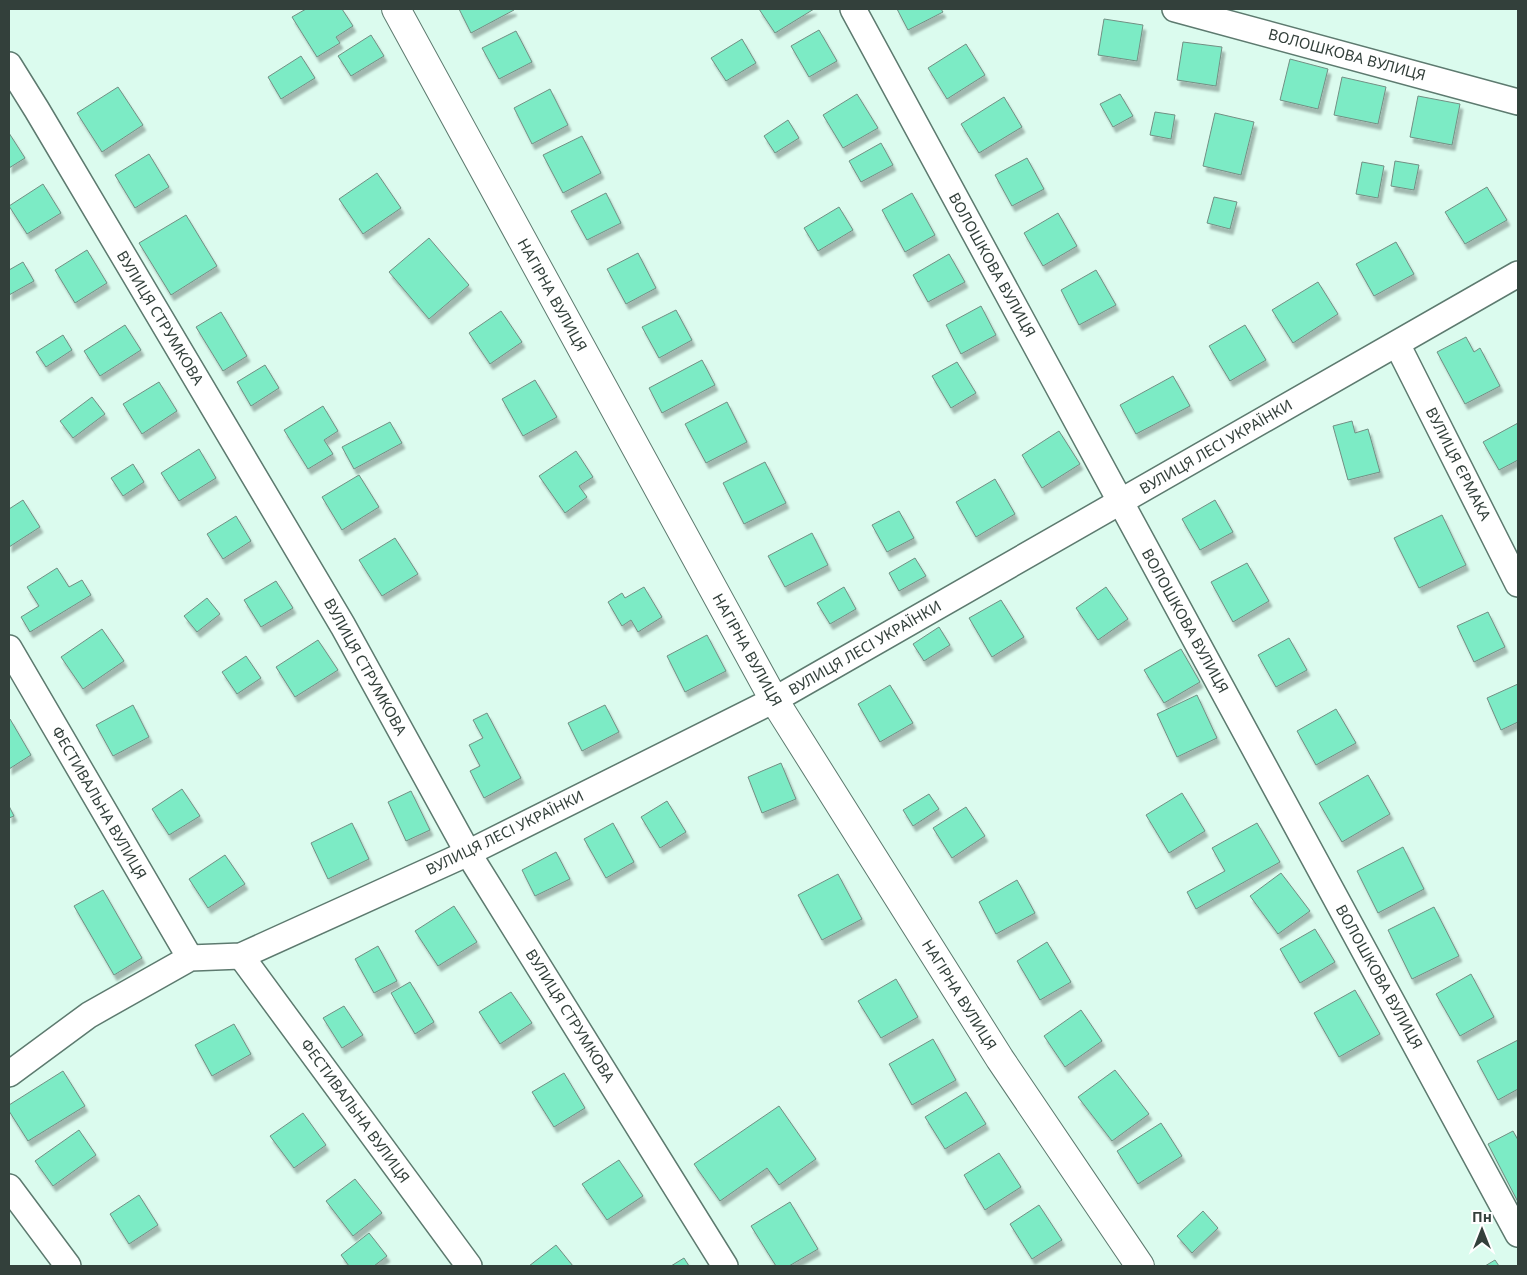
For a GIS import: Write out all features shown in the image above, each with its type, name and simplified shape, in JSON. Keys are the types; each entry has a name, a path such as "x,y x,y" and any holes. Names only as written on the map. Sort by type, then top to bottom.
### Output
{"street":[{"name":"НАГІРНА ВУЛИЦЯ","path":"396,9 774,700 1000,1059 1140,1266"},
{"name":"ВОЛОШКОВА ВУЛИЦЯ","path":"852,9 1518,1234"},
{"name":"ВОЛОШКОВА ВУЛИЦЯ","path":"1175,9 1518,102"},
{"name":"ВУЛИЦЯ СТРУМКОВА","path":"9,65 343,626 468,852 725,1266"},
{"name":"ВУЛИЦЯ ЛЕСІ УКРАЇНКИ","path":"9,1074 89,1015 190,958 241,956 468,852 774,700 1518,274"},
{"name":"ВУЛИЦЯ ЄРМАКА","path":"1397,344 1518,584"},
{"name":"ФЕСТИВАЛЬНА ВУЛИЦЯ","path":"9,648 190,958"},
{"name":"ФЕСТИВАЛЬНА ВУЛИЦЯ","path":"241,956 469,1266"},
{"path":"9,1187 68,1266"}],"building":[{"path":"306,9 342,9 353,26 336,37 340,43 317,57 292,17"},
{"path":"459,9 513,9 514,10 471,33"},
{"path":"759,9 814,9 775,33"},
{"path":"897,9 941,9 943,12 908,30"},
{"path":"1104,19 1143,25 1137,61 1098,55"},
{"path":"819,30 837,61 809,77 791,46"},
{"path":"516,31 532,62 499,79 482,48"},
{"path":"371,35 384,56 351,76 338,56"},
{"path":"742,39 756,63 726,81 711,58"},
{"path":"1183,42 1222,47 1216,86 1177,80"},
{"path":"966,44 985,75 947,99 928,68"},
{"path":"301,56 315,78 281,99 268,77"},
{"path":"1290,59 1328,69 1318,109 1280,100"},
{"path":"1342,77 1386,87 1378,124 1334,115"},
{"path":"118,87 143,125 102,152 77,113"},
{"path":"550,89 568,125 532,144 514,108"},
{"path":"857,94 878,128 843,148 823,115"},
{"path":"1120,94 1133,116 1113,127 1100,104"},
{"path":"1418,96 1460,104 1452,145 1410,137"},
{"path":"1004,97 1022,127 979,153 961,124"},
{"path":"1155,112 1175,115 1171,139 1150,135"},
{"path":"1215,113 1254,122 1241,175 1203,166"},
{"path":"788,120 799,138 775,153 764,136"},
{"path":"9,133 25,158 9,168"},
{"path":"582,136 601,173 563,193 543,155"},
{"path":"881,143 893,165 861,182 849,161"},
{"path":"149,154 169,187 135,208 115,175"},
{"path":"1027,158 1044,189 1012,206 995,175"},
{"path":"1395,161 1419,165 1414,190 1391,186"},
{"path":"1362,162 1384,166 1378,198 1356,194"},
{"path":"377,173 401,208 363,234 339,199"},
{"path":"43,184 61,213 27,234 9,206"},
{"path":"1487,187 1507,220 1465,244 1445,212"},
{"path":"606,193 621,223 587,240 571,211"},
{"path":"912,193 935,235 905,252 882,210"},
{"path":"1214,197 1237,202 1230,229 1207,223"},
{"path":"839,207 853,230 818,251 804,228"},
{"path":"1058,213 1077,246 1043,266 1024,233"},
{"path":"186,215 217,266 171,295 139,243"},
{"path":"429,238 469,285 429,319 389,272"},
{"path":"1396,242 1414,274 1374,296 1356,264"},
{"path":"87,250 107,283 75,303 55,270"},
{"path":"638,253 656,288 626,304 607,269"},
{"path":"949,254 965,282 928,302 913,275"},
{"path":"23,262 34,281 9,295 9,270"},
{"path":"1096,270 1116,305 1079,325 1061,290"},
{"path":"1318,282 1338,314 1293,343 1272,310"},
{"path":"981,306 996,335 961,354 946,325"},
{"path":"676,310 692,340 659,358 642,327"},
{"path":"501,311 522,342 490,364 469,333"},
{"path":"221,312 247,356 223,371 196,327"},
{"path":"125,325 141,350 100,376 84,351"},
{"path":"1245,325 1266,360 1230,381 1209,346"},
{"path":"63,335 72,350 46,367 36,352"},
{"path":"1466,337 1474,352 1480,348 1500,386 1465,404 1437,352"},
{"path":"702,360 715,385 662,413 649,388"},
{"path":"957,362 976,393 951,408 932,376"},
{"path":"265,365 279,388 251,406 237,382"},
{"path":"1173,376 1190,406 1136,434 1120,405"},
{"path":"535,380 557,417 523,436 502,399"},
{"path":"159,382 177,411 142,434 123,404"},
{"path":"92,397 105,414 73,438 60,421"},
{"path":"727,402 747,442 706,463 685,424"},
{"path":"323,406 338,431 324,440 333,454 308,469 284,430"},
{"path":"1352,421 1355,433 1368,429 1380,472 1348,480 1333,426"},
{"path":"390,422 402,443 354,469 342,447"},
{"path":"1518,423 1518,460 1499,470 1483,442"},
{"path":"1059,431 1080,464 1042,488 1022,455"},
{"path":"199,449 216,478 179,501 161,473"},
{"path":"576,451 593,477 579,486 587,497 565,513 539,476"},
{"path":"765,462 786,503 744,524 723,483"},
{"path":"133,464 144,482 123,496 111,478"},
{"path":"359,475 379,507 342,530 322,497"},
{"path":"995,479 1015,514 976,537 956,502"},
{"path":"23,500 40,527 9,547 9,509"},
{"path":"1215,500 1233,532 1200,550 1182,519"},
{"path":"899,511 914,538 887,552 872,525"},
{"path":"1442,515 1466,565 1419,588 1394,538"},
{"path":"236,516 251,541 223,559 207,534"},
{"path":"812,533 828,565 785,587 768,556"},
{"path":"395,538 418,574 382,596 359,560"},
{"path":"915,558 926,576 899,591 889,573"},
{"path":"1247,563 1269,601 1233,622 1211,582"},
{"path":"57,568 69,587 82,580 91,595 30,632 21,617 39,606 27,587"},
{"path":"276,581 293,608 261,627 244,600"},
{"path":"644,587 662,617 638,632 631,620 622,626 608,602 622,593 625,598"},
{"path":"844,587 856,609 830,624 817,603"},
{"path":"1106,587 1128,619 1098,640 1076,608"},
{"path":"207,598 220,614 197,632 184,616"},
{"path":"1001,600 1024,637 992,657 969,618"},
{"path":"1488,612 1505,647 1474,662 1457,626"},
{"path":"939,627 950,645 924,661 913,644"},
{"path":"102,629 124,661 83,689 61,657"},
{"path":"707,635 726,671 685,692 667,656"},
{"path":"1289,638 1307,670 1276,687 1258,655"},
{"path":"318,640 338,670 295,697 276,667"},
{"path":"1181,649 1200,682 1164,703 1144,670"},
{"path":"246,656 261,678 237,694 222,672"},
{"path":"1518,684 1518,722 1501,730 1487,698"},
{"path":"890,685 913,723 880,742 858,704"},
{"path":"1197,695 1217,738 1177,757 1157,714"},
{"path":"133,705 149,737 113,756 96,725"},
{"path":"605,705 619,732 582,751 568,723"},
{"path":"1336,709 1356,743 1316,765 1297,731"},
{"path":"487,713 521,778 484,798 470,771 480,766 469,745 483,738 473,720"},
{"path":"9,720 31,755 9,769"},
{"path":"781,763 796,799 762,813 748,777"},
{"path":"1368,775 1390,814 1342,842 1319,803"},
{"path":"182,789 200,816 169,835 152,809"},
{"path":"411,791 430,830 406,841 388,802"},
{"path":"1182,793 1205,831 1169,853 1146,815"},
{"path":"929,794 939,809 913,826 903,810"},
{"path":"667,801 686,832 660,848 641,817"},
{"path":"9,806 14,816 9,818"},
{"path":"966,807 985,836 952,858 933,828"},
{"path":"352,823 369,859 328,879 311,843"},
{"path":"613,823 634,862 606,878 584,839"},
{"path":"1257,823 1280,862 1196,909 1187,892 1225,871 1212,848"},
{"path":"1403,847 1424,889 1378,913 1357,871"},
{"path":"556,852 570,879 535,896 522,870"},
{"path":"225,855 245,884 208,908 189,879"},
{"path":"1281,873 1310,911 1278,934 1250,896"},
{"path":"838,874 862,919 822,940 798,895"},
{"path":"1017,880 1035,913 996,934 979,902"},
{"path":"103,890 142,958 114,975 74,906"},
{"path":"454,906 477,942 438,966 415,931"},
{"path":"1434,907 1459,956 1412,979 1388,930"},
{"path":"1315,929 1335,962 1300,983 1280,949"},
{"path":"1047,942 1071,982 1040,1000 1017,961"},
{"path":"378,946 397,981 374,993 355,959"},
{"path":"1471,974 1494,1017 1460,1036 1436,994"},
{"path":"896,979 918,1017 881,1038 858,1001"},
{"path":"410,982 434,1022 415,1034 391,993"},
{"path":"1355,990 1380,1034 1339,1057 1314,1013"},
{"path":"511,992 532,1023 500,1044 479,1012"},
{"path":"344,1006 363,1035 342,1048 323,1018"},
{"path":"1081,1010 1102,1041 1065,1067 1044,1036"},
{"path":"234,1024 251,1054 212,1076 195,1045"},
{"path":"933,1039 956,1080 912,1105 889,1064"},
{"path":"1518,1040 1518,1089 1498,1100 1477,1061"},
{"path":"1115,1070 1149,1114 1112,1141 1078,1097"},
{"path":"63,1071 85,1106 28,1141 9,1111 9,1105"},
{"path":"564,1073 585,1108 554,1127 532,1092"},
{"path":"966,1092 986,1124 945,1149 925,1117"},
{"path":"779,1106 816,1159 779,1185 767,1168 720,1201 694,1164"},
{"path":"303,1113 326,1145 294,1168 270,1136"},
{"path":"1161,1123 1182,1156 1138,1184 1117,1151"},
{"path":"79,1130 96,1155 53,1186 35,1161"},
{"path":"1513,1131 1518,1140 1518,1202 1488,1144"},
{"path":"999,1153 1021,1187 985,1210 964,1175"},
{"path":"619,1160 643,1196 607,1220 582,1184"},
{"path":"355,1179 382,1213 353,1236 326,1201"},
{"path":"139,1195 158,1225 129,1244 110,1214"},
{"path":"790,1202 818,1249 789,1266 776,1266 751,1226"},
{"path":"1039,1205 1062,1240 1032,1259 1010,1224"},
{"path":"1203,1211 1218,1228 1192,1253 1177,1236"},
{"path":"369,1233 387,1256 374,1266 349,1266 341,1255"},
{"path":"556,1245 573,1266 529,1266"},
{"path":"684,1258 689,1266 671,1266"},
{"path":"1495,1260 1499,1266 1485,1266"}]}
